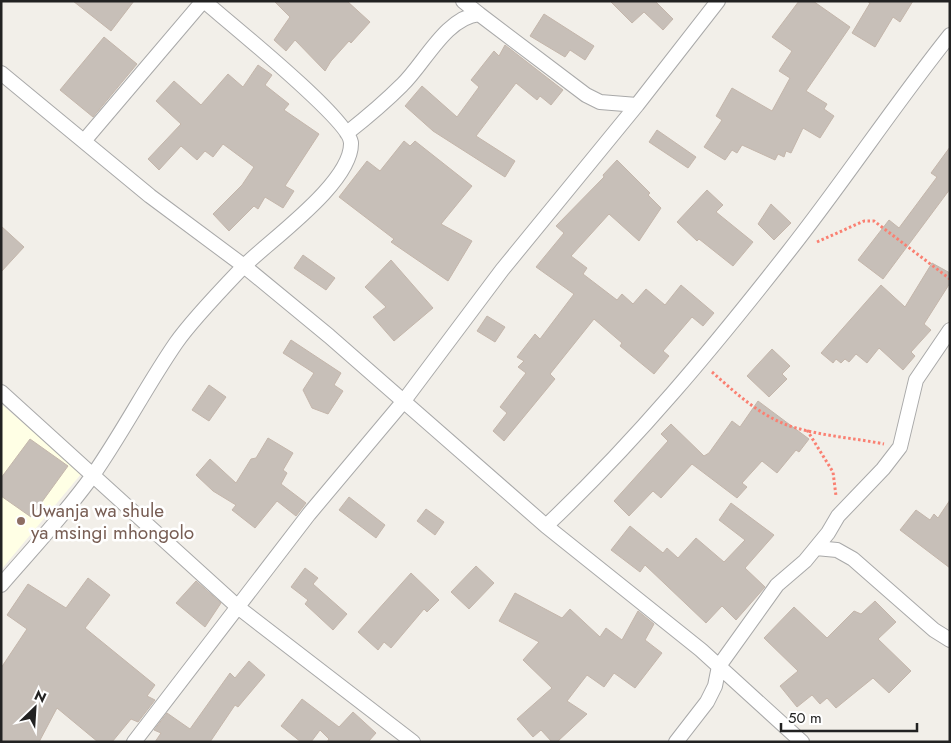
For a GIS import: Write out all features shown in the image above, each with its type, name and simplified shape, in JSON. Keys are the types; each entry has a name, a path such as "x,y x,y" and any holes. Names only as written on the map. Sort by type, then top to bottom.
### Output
{"street":[{"path":"1,585 93,475 177,341 244,266 322,194 340,174 351,143 347,133 286,71 203,1 84,141"},
{"path":"463,1 586,95 600,102 637,105"},
{"path":"137,740 309,514 403,402 502,270 637,105 718,1"},
{"path":"347,133 403,85 446,33 462,19 479,14"},
{"path":"546,526 602,472 700,361 790,250 886,118 950,35"},
{"path":"1,72 150,196 244,266 329,336 546,526 719,666 801,741"},
{"path":"676,742 707,702 715,686 719,666 777,585 816,548 836,519 900,447 916,380 950,330"},
{"path":"1,392 239,608 413,742"},
{"path":"816,548 837,550 853,559 934,630 950,640"}],"path":[{"path":"816,243 864,221 874,221 950,280"},
{"path":"700,361 751,405 771,417 794,427 900,447"},
{"path":"807,430 820,447 833,472 836,519"}],"shaded area":[{"name":"Uwanja wa shule ya msingi mhongolo","path":"1,404 82,473 1,570"}],"building":[{"path":"73,1 134,1 111,31"},
{"path":"274,1 347,1 370,22 351,43 349,41 331,61 325,71 295,40 286,51 274,40 290,17"},
{"path":"610,1 655,1 673,19 663,30 644,12 632,23"},
{"path":"799,1 813,1 850,27 806,91 827,104 824,109 834,116 820,138 803,128 791,153 786,151 784,157 778,154 775,160 742,145 737,153 732,150 725,160 704,147 722,120 716,116 732,88 772,111 790,78 779,71 792,51 772,37"},
{"path":"867,1 913,1 900,22 893,17 875,47 852,33 870,3"},
{"path":"544,14 594,46 585,60 570,50 565,57 530,36"},
{"path":"104,37 137,64 93,117 60,90"},
{"path":"505,45 563,90 551,105 540,96 537,100 516,83 476,136 515,161 505,177 433,131 405,106 422,86 457,117 479,87 471,80 494,51 499,56"},
{"path":"258,65 272,75 265,85 289,104 284,110 319,134 285,186 294,191 283,208 265,197 258,209 254,206 229,231 213,214 242,185 254,167 223,144 213,157 205,151 197,160 181,146 159,170 148,159 181,124 156,101 174,81 201,105 228,74 243,87"},
{"path":"657,130 696,157 688,168 649,142"},
{"path":"404,141 410,146 415,141 472,186 441,224 472,241 448,281 391,242 394,239 339,197 367,161 380,171"},
{"path":"950,147 950,189 883,279 858,260 889,220 899,228 937,177 931,173"},
{"path":"617,160 650,193 648,195 661,208 639,241 609,214 571,256 587,268 583,274 617,300 622,294 633,304 646,289 665,305 681,285 714,313 703,326 692,317 663,351 669,356 654,374 620,346 622,343 594,319 550,374 555,379 504,441 493,431 507,413 500,407 526,373 518,367 524,361 517,357 535,334 540,339 574,294 536,267 564,233 556,226 604,177 603,175"},
{"path":"707,190 723,205 716,212 753,242 733,266 699,239 697,241 677,222"},
{"path":"771,204 791,223 774,240 758,224"},
{"path":"1,226 24,247 1,272"},
{"path":"303,255 335,278 326,290 294,268"},
{"path":"391,260 433,308 394,341 373,317 386,307 365,287"},
{"path":"932,263 950,273 950,283 924,324 931,330 911,352 915,356 903,370 879,348 867,363 856,354 849,362 845,359 841,363 836,359 833,363 821,353 881,285 905,307"},
{"path":"487,316 505,327 495,342 477,331"},
{"path":"291,340 341,373 334,385 343,391 328,414 312,408 303,390 314,373 283,353"},
{"path":"772,349 790,366 782,374 787,379 769,397 747,376"},
{"path":"209,385 226,397 209,421 192,410"},
{"path":"758,401 809,439 799,452 796,450 777,473 762,461 742,483 747,487 737,498 692,464 661,498 653,491 629,516 614,501 668,441 661,434 671,424 704,456 709,453 732,421 740,427"},
{"path":"268,438 293,453 283,470 287,473 281,484 306,503 296,516 277,501 255,528 232,510 236,505 213,491 196,475 210,459 236,483 251,459 256,458"},
{"path":"30,439 68,466 31,517 1,496 1,478"},
{"path":"349,497 385,525 376,538 339,510"},
{"path":"950,500 950,568 900,530 916,510 930,520 934,514 938,518"},
{"path":"731,503 774,535 745,568 765,587 736,620 722,606 706,623 645,565 640,572 611,550 630,526 663,553 667,548 678,558 696,538 724,562 745,540 719,520"},
{"path":"426,509 444,522 435,535 417,521"},
{"path":"476,566 494,583 469,609 451,592"},
{"path":"305,568 318,578 313,584 347,614 333,630 305,604 308,600 291,587"},
{"path":"411,573 439,600 427,612 424,609 391,648 384,642 378,650 358,632"},
{"path":"88,578 110,595 85,628 155,685 147,696 155,700 138,722 131,719 112,742 98,742 57,708 39,742 1,742 1,668 27,629 7,615 28,584 66,608"},
{"path":"196,581 221,603 205,627 176,603"},
{"path":"515,593 562,618 570,609 600,637 606,628 622,640 638,611 654,624 645,640 662,653 635,688 614,673 604,687 587,675 567,701 587,714 557,742 552,742 541,730 533,737 517,719 552,688 523,660 539,642 499,621"},
{"path":"875,601 896,622 878,639 911,671 889,693 873,678 836,708 827,698 820,704 812,695 797,707 780,686 798,671 764,638 794,607 827,638 854,611 861,614"},
{"path":"249,661 265,675 238,707 235,705 210,742 155,742 161,733 154,730 167,713 190,729 230,673 235,678"},
{"path":"302,699 339,727 353,712 376,733 368,742 327,742 329,739 320,730 311,742 301,742 281,726"}],"place":[{"name":"Uwanja wa shule ya msingi mhongolo","path":"21,521"}]}
